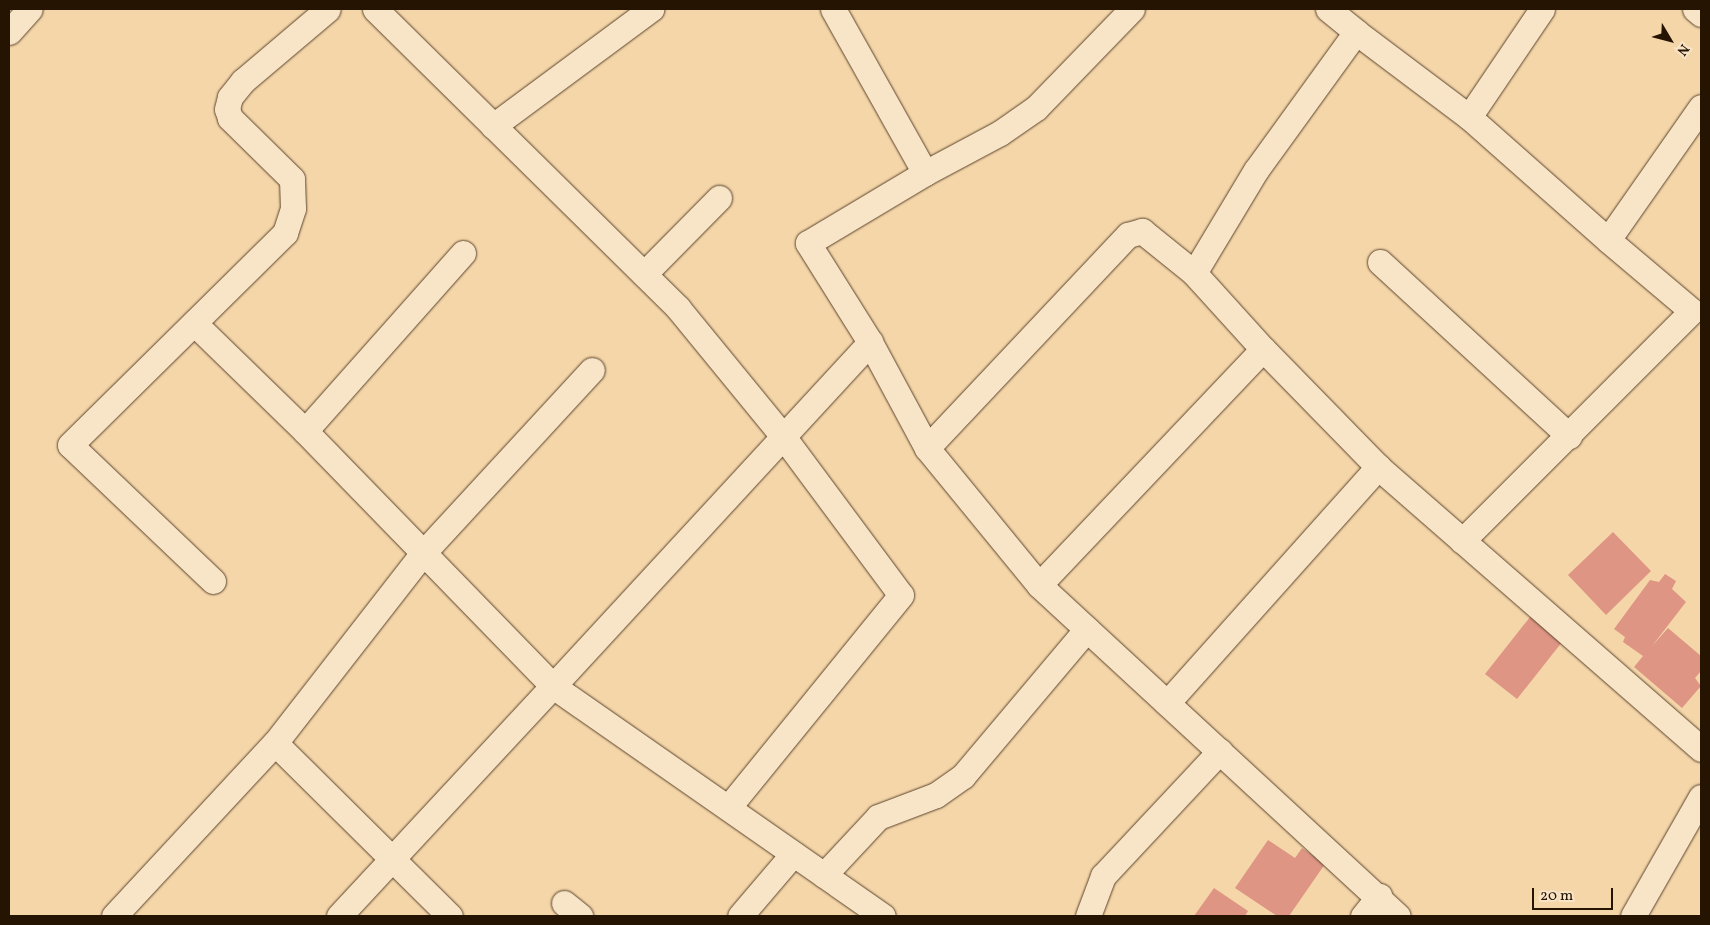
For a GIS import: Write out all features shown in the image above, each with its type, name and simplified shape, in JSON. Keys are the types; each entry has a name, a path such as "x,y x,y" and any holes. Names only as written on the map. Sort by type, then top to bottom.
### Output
{"street":[{"path":"9,32 30,9"},
{"path":"213,581 70,445 285,233 293,208 292,179 230,118 227,109 230,97 243,81 328,9"},
{"path":"376,9 678,308 782,435 901,595 728,808"},
{"path":"493,126 651,9"},
{"path":"833,9 925,173"},
{"path":"1132,9 1036,108 1000,133 925,173 808,243 870,342 927,448 1039,585 1379,896 1398,916"},
{"path":"1328,9 1469,117 1608,240 1692,310 1569,436 1462,541"},
{"path":"1469,117 1542,9"},
{"path":"1695,9 1701,14"},
{"path":"1194,273 1256,170 1356,32"},
{"path":"1608,240 1701,107"},
{"path":"644,274 719,198"},
{"path":"927,448 1128,235 1142,231 1194,273 1262,349 1378,467 1701,749"},
{"path":"305,431 463,253"},
{"path":"1380,262 1569,436"},
{"path":"194,323 305,431 553,686 883,916"},
{"path":"340,916 782,435 870,342"},
{"path":"1039,585 1262,349"},
{"path":"114,916 275,743 423,553 592,370"},
{"path":"1167,703 1378,467"},
{"path":"824,875 878,817 936,795 963,776 1087,629"},
{"path":"275,743 450,916"},
{"path":"1088,916 1103,876 1220,751"},
{"path":"1633,916 1701,797"},
{"path":"740,916 793,854"},
{"path":"1363,916 1379,896"}],"building":[{"path":"1613,532 1651,571 1606,615 1568,575"},
{"path":"1665,574 1676,581 1672,589 1686,602 1652,646 1668,628 1701,656 1701,671 1695,678 1701,686 1682,708 1634,667 1643,656 1623,642 1625,637 1614,629 1650,580 1659,582"},
{"path":"1534,612 1566,637 1517,699 1485,674"},
{"path":"1268,840 1295,858 1302,848 1325,864 1289,916 1277,916 1235,888"},
{"path":"1214,888 1248,911 1245,916 1194,916"}]}
